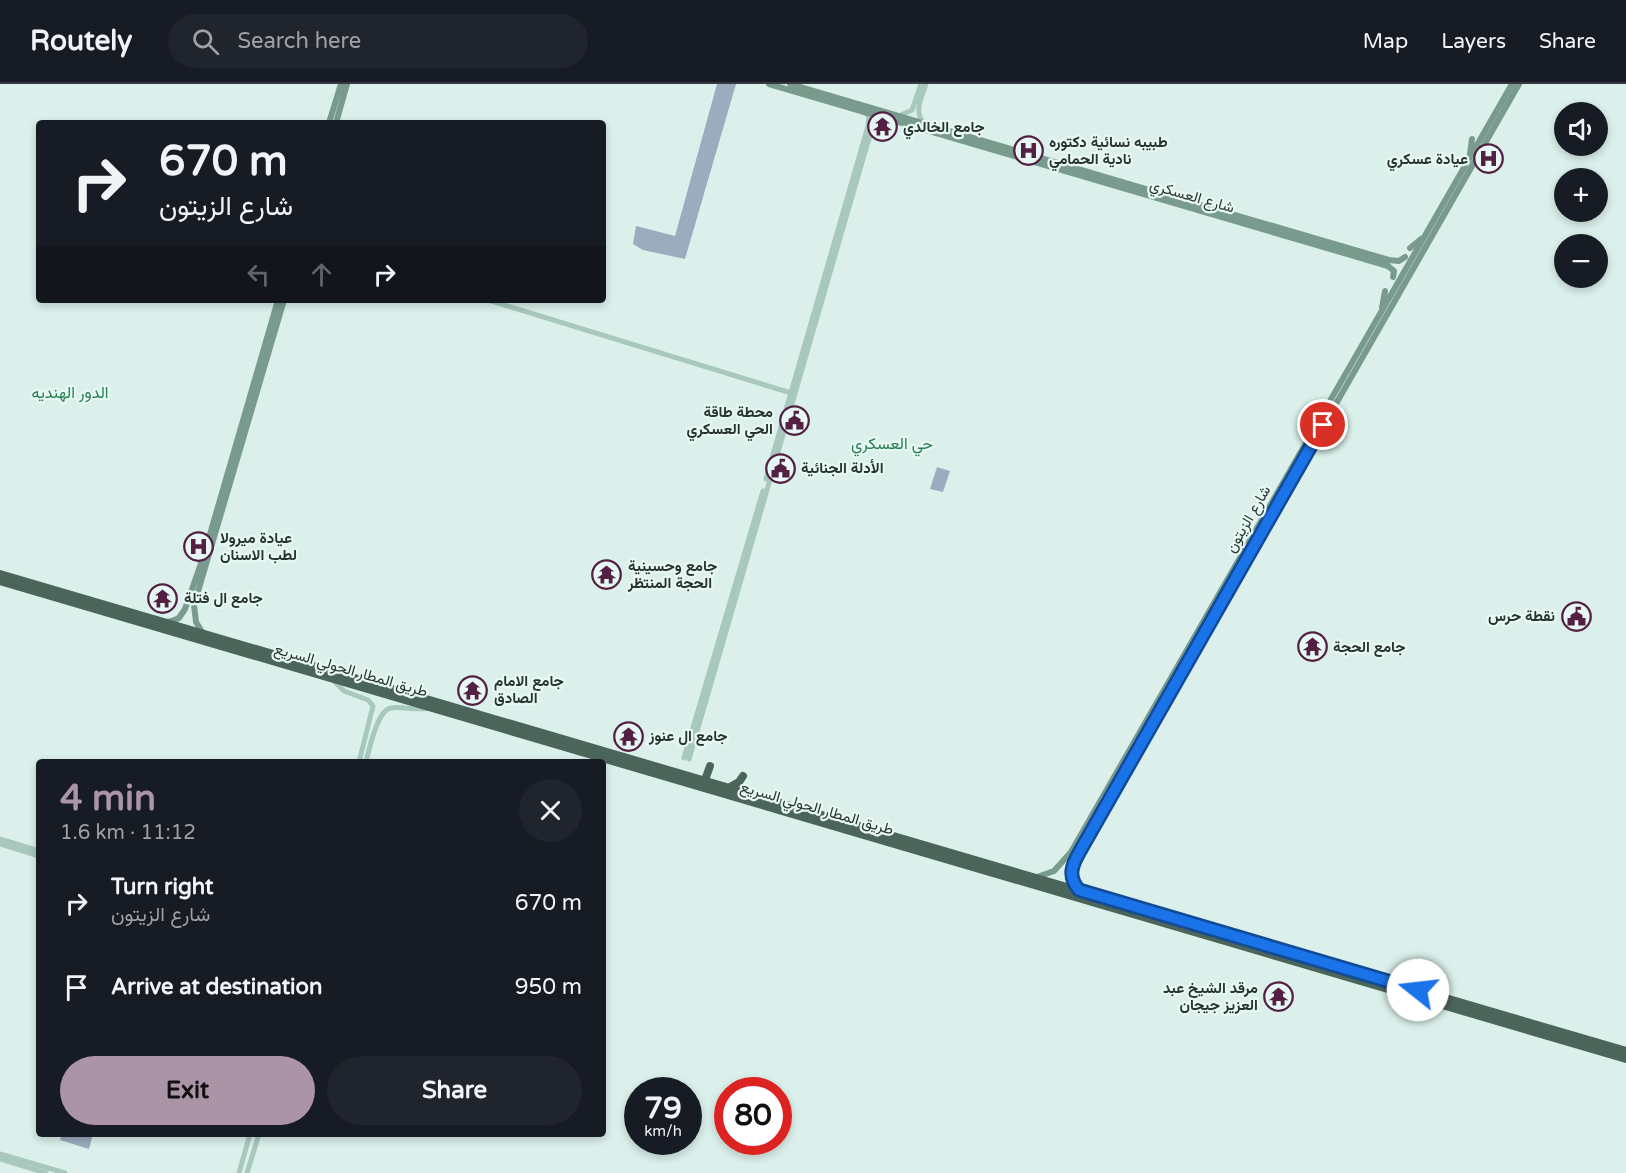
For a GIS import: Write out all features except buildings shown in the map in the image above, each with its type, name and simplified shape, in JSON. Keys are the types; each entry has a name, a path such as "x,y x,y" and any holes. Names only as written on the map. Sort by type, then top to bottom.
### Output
{"highway":[{"name":"طريق المطار الحولي السريع","path":"0,574 1079,890 1568,1038"},
{"name":"طريق المطار الحولي السريع","path":"0,581 598,759"},
{"path":"584,755 587,745"},
{"path":"602,759 605,750"},
{"name":"طريق المطار الحولي السريع","path":"606,761 1568,1038 1626,1059"},
{"path":"705,780 710,766"},
{"path":"730,787 739,782 743,776"},
{"name":"طريق المطار الحولي السريع","path":"1585,1043 1626,1051"}],"main road":[{"path":"340,98 341,84"},
{"path":"336,120 340,98 347,84"},
{"name":"شارع العسكري","path":"769,84 924,123 994,147 1388,263 1405,257"},
{"name":"شارع العسكري","path":"790,84 813,94"},
{"name":"شارع الزيتون","path":"1079,890 1074,883 1071,871 1080,843 1149,708 1227,602 1336,410 1367,349 1395,309 1431,245 1469,158 1512,84"},
{"name":"شارع الزيتون","path":"1190,652 1216,600 1360,345 1446,197 1471,169 1519,84"},
{"name":"شارع العسكري","path":"824,97 888,119 981,143"},
{"path":"331,120 336,112"},
{"path":"1469,158 1472,139"},
{"path":"1471,169 1489,152"},
{"path":"1446,197 1451,198 1452,201"},
{"path":"1410,248 1425,234"},
{"path":"1388,263 1393,269 1393,277"},
{"path":"1380,313 1385,291"},
{"path":"205,634 197,626 194,605 277,303"},
{"path":"164,622 179,618 186,609 208,550 283,303"},
{"path":"1360,345 1363,350 1367,349"},
{"path":"1352,359 1356,358 1359,363"},
{"path":"1231,558 1238,562"},
{"path":"1209,596 1216,600"},
{"name":"شارع الزيتون","path":"1034,878 1049,874 1058,868 1099,817 1152,724 1181,665"},
{"path":"1152,724 1159,728"},
{"path":"1093,799 1100,802"},
{"path":"1099,817 1106,821"}],"street":[{"path":"899,116 912,110 921,84"},
{"path":"924,123 919,117 918,109 926,84"},
{"path":"755,524 870,127 868,116 862,111"},
{"path":"870,127 879,121 888,119"},
{"path":"498,303 791,393"},
{"path":"687,758 791,393 817,310"},
{"path":"327,677 346,692 368,700 373,706 360,759"},
{"path":"367,759 381,716 386,710 394,707 416,710 436,709"},
{"path":"0,839 36,850"},
{"path":"0,844 36,855"},
{"path":"240,1171 249,1137"},
{"path":"248,1172 258,1137"},
{"path":"0,1154 45,1171 65,1173"},
{"path":"244,1156 248,1159 252,1158"},
{"path":"0,1159 35,1167"},
{"path":"240,1171 245,1167 248,1172"}],"shaded area":[{"path":"717,84 736,84 685,259 643,250 633,244 636,226 675,236"},
{"path":"937,467 950,471 943,492 930,489"},
{"path":"61,1137 92,1137 89,1149 60,1140"}],"place":[{"name":"جامع الخالدي","path":"882,127"},
{"name":"طبيبه نسائية دكتوره نادية الحمامي","path":"1028,151"},
{"name":"عيادة عسكري","path":"1489,159"},
{"name":"محطة طاقة الحي العسكري","path":"794,421"},
{"name":"الأدلة الجنائية","path":"780,468"},
{"name":"عيادة ميرولا لطب الاسنان","path":"199,547"},
{"name":"جامع وحسينية الحجة المنتظر","path":"607,575"},
{"name":"جامع ال فتلة","path":"163,598"},
{"name":"نقطة حرس","path":"1576,616"},
{"name":"جامع الحجة","path":"1312,647"},
{"name":"جامع الامام الصادق","path":"473,690"},
{"name":"جامع ال عنوز","path":"628,736"},
{"name":"مرقد الشيخ عبد العزيز جيجان","path":"1279,997"}],"district":[{"name":"الدور الهنديه","path":"70,392"},
{"name":"حي العسكري","path":"892,443"}],"route":[{"path":"1323,425 1080,851 1071,871 1072,877 1079,890 1418,990"}]}
